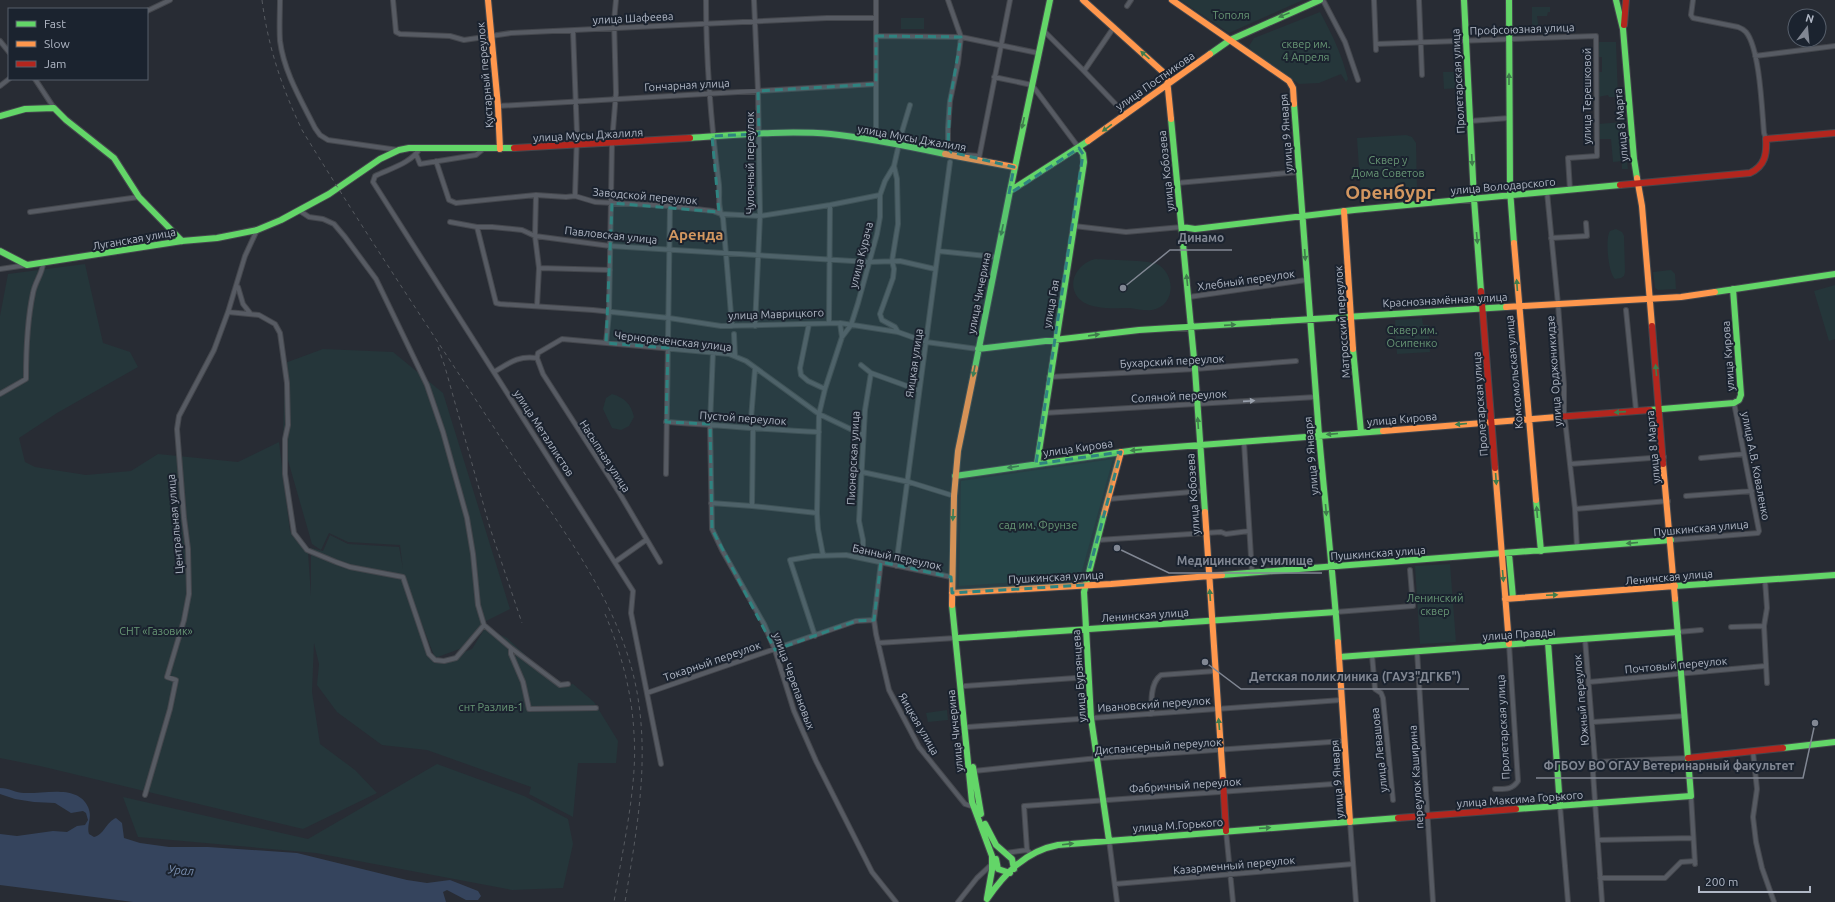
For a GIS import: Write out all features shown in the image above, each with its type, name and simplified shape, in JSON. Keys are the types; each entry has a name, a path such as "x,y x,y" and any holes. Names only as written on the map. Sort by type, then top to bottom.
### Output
{"main road":[{"name":"Кустарный переулок","path":"488,0 498,106 500,149"},
{"name":"улица Чичерина","path":"1000,858 990,850 974,807 951,577 955,476 958,451 996,257 1050,0"},
{"path":"1083,0 1163,72 1168,85"},
{"name":"улица 9 Января","path":"1172,0 1289,81 1293,88 1309,320 1336,612 1350,822"},
{"name":"улица Постникова","path":"1010,191 1023,185 1079,148 1230,40 1265,23 1321,0"},
{"name":"Пролетарская улица","path":"1464,0 1474,199 1508,644"},
{"name":"Комсомольская улица","path":"1508,0 1511,196 1528,418 1541,551"},
{"name":"улица 8 Марта","path":"1616,0 1623,29 1628,100 1637,184 1642,206 1668,501 1691,796"},
{"name":"улица 8 Марта","path":"1623,29 1626,0"},
{"name":"улица Кобозева","path":"1168,85 1195,369 1196,404 1222,751 1226,831"},
{"path":"0,116 25,109 54,108"},
{"name":"Луганская улица","path":"54,108 66,120 114,158 139,196 182,241"},
{"path":"1766,139 1835,133"},
{"name":"улица Мусы Джалиля","path":"182,241 217,238 257,230 300,211 329,194 380,159 399,150 409,148 482,150 652,141 712,136 759,134 830,134 876,140 979,158 1014,167"},
{"name":"улица Володарского","path":"1182,228 1195,229 1344,211 1750,174 1761,168 1766,139"},
{"name":"улица Гая","path":"1037,464 1049,377 1084,162 1083,154 1079,148"},
{"name":"Матросский переулок","path":"1344,211 1350,317 1361,432"},
{"name":"Луганская улица","path":"27,265 43,264 182,241"},
{"path":"0,251 27,265"},
{"name":"Краснознамённая улица","path":"1055,340 1121,331 1191,328 1701,295 1835,274"},
{"name":"улица Кирова","path":"955,476 1121,452 1528,418 1734,403 1739,400 1741,395 1733,289"},
{"name":"улица Маврицкого","path":"978,349 1055,340"},
{"name":"улица Бурзянцева","path":"1109,840 1091,718 1084,602 1085,585 1121,452"},
{"name":"Пушкинская улица","path":"952,592 1085,585 1252,573 1509,554 1671,540"},
{"path":"1509,554 1513,598"},
{"name":"Ленинская улица","path":"1505,599 1835,576"},
{"name":"Ленинская улица","path":"957,638 1336,612"},
{"name":"улица Правды","path":"1339,657 1678,632"},
{"name":"улица Чичерина","path":"957,638 980,813 994,841 1000,858"},
{"path":"1548,642 1560,806"},
{"path":"1688,758 1835,742"},
{"name":"улица Максима Горького","path":"1350,822 1691,796"},
{"name":"улица М.Горького","path":"986,901 1029,852 1041,849 1109,840 1350,822"},
{"path":"1000,858 1013,862 1012,871 1004,872 998,869 1000,858"},
{"path":"986,901 1000,858"}],"street":[{"path":"148,11 170,0"},
{"path":"280,0 280,40 289,75 315,128 320,135 328,140 341,143 399,150"},
{"name":"улица Шафеева","path":"393,0 396,32 400,34 450,36 464,40 511,33 827,18 876,18"},
{"path":"606,343 609,313 612,142 616,98 614,29 616,0"},
{"path":"706,0 712,136 719,187 720,212 723,218 732,326"},
{"name":"Чулочный переулок","path":"754,0 758,91 760,216 757,254 755,326"},
{"path":"876,0 876,140"},
{"path":"948,0 961,37 958,63 950,101 948,147 951,152 979,158 1010,0"},
{"path":"1127,6 1131,0"},
{"path":"1321,0 1345,42 1358,80"},
{"path":"1374,0 1376,50"},
{"path":"1418,0 1422,75"},
{"path":"1693,0 1692,17 1741,28 1748,34 1755,56 1766,139"},
{"path":"1084,71 1114,27"},
{"path":"573,30 576,145 575,196"},
{"path":"1044,31 1125,114"},
{"path":"876,36 961,37 1038,53"},
{"name":"Профсоюзная улица","path":"1376,44 1596,36"},
{"name":"улица Терешковой","path":"1570,190 1568,158 1597,156 1596,36"},
{"path":"0,41 8,51"},
{"path":"1755,56 1835,46"},
{"path":"994,77 1032,85 1079,148"},
{"path":"0,86 8,80"},
{"name":"Луганская улица","path":"36,80 54,108"},
{"name":"Гончарная улица","path":"498,106 876,84"},
{"path":"898,332 895,328 882,320 881,317 893,278 894,269 892,261 898,224 897,179 894,166 898,145 910,105"},
{"path":"1470,121 1509,118"},
{"path":"420,148 416,154 420,164 476,155 482,150"},
{"name":"улица Металлистов","path":"416,154 375,176 373,182 633,591 631,613 661,764"},
{"name":"Заводской переулок","path":"436,161 449,200 452,202 488,201 536,195 566,197 575,196 595,202 670,206 720,212"},
{"name":"Яицкая улица","path":"896,566 909,482 918,390 926,342 950,162"},
{"name":"улица Курача","path":"842,337 850,325 869,262 880,217 880,195 885,181 894,166"},
{"path":"1177,183 1299,172"},
{"name":"улица Орджоникидзе","path":"1547,192 1558,304 1565,416 1575,509 1577,548"},
{"path":"536,195 535,236 539,268 537,306"},
{"path":"720,212 760,216 830,205 880,195"},
{"path":"30,212 139,196"},
{"path":"829,323 828,260 830,205"},
{"path":"666,474 670,206"},
{"path":"300,211 309,218 323,219 334,224 376,279 427,385 443,432 467,518 473,554 478,605 484,625 511,648 560,685 568,684"},
{"name":"Павловская улица","path":"450,222 477,227 492,226 522,230 535,236 610,246 757,254 828,260 908,262 935,269"},
{"path":"1551,238 1587,236 1586,223"},
{"name":"улица Володарского","path":"1074,226 1126,232 1182,228"},
{"name":"улица Маврицкого","path":"477,227 496,302 500,304 669,318 732,326 840,323 898,332 926,342 978,349"},
{"path":"257,230 246,256 228,312 250,313 266,318 275,324 283,343 288,426 285,439 286,474 294,533 307,550 350,567 403,577 429,654 435,660 444,661 456,658 484,625"},
{"path":"938,251 996,257"},
{"path":"0,394 26,379 27,324 33,291 37,279 42,271 43,264"},
{"path":"0,269 27,265"},
{"path":"539,268 610,270"},
{"name":"Хлебный переулок","path":"1189,297 1306,280"},
{"path":"237,286 245,308 250,313"},
{"path":"1626,310 1636,410"},
{"name":"Центральная улица","path":"145,795 176,680 167,677 184,620 189,594 188,549 177,429 179,416 214,350 228,312"},
{"path":"823,555 818,529 817,513 819,414 842,337 840,323"},
{"path":"810,324 800,368 800,375 825,390"},
{"path":"734,334 735,356"},
{"name":"Чернореченская улица","path":"537,358 538,353 562,340 729,354 746,361 819,414 863,435"},
{"name":"улица Черепановых","path":"713,352 710,424 712,529 764,624 775,650 794,711 816,760 872,872 896,902"},
{"path":"494,372 515,360 527,356 537,358"},
{"name":"Насыпная улица","path":"537,358 543,374 620,494 660,562"},
{"name":"Бухарский переулок","path":"1049,377 1195,369 1296,361"},
{"path":"861,365 871,373 918,390"},
{"path":"751,419 755,369"},
{"name":"Пионерская улица","path":"863,558 863,540 859,521 863,435 867,392 871,373"},
{"name":"Соляной переулок","path":"1044,413 1316,397"},
{"name":"улица А.В. Коваленко","path":"1734,403 1758,521 1758,533"},
{"name":"Пустой переулок","path":"666,422 710,424 753,429 819,432"},
{"path":"752,506 753,429"},
{"path":"1244,442 1252,573"},
{"path":"1701,458 1744,454"},
{"path":"1570,464 1664,457"},
{"path":"862,472 909,482 954,496"},
{"path":"1686,496 1752,491"},
{"path":"1109,500 1203,492"},
{"path":"1575,509 1668,501"},
{"path":"711,503 817,513"},
{"path":"1098,540 1206,532 1221,532 1226,534 1249,531"},
{"name":"Пушкинская улица","path":"1671,540 1758,533"},
{"path":"615,562 646,540"},
{"name":"Банный переулок","path":"815,636 790,560 823,555 846,555 951,577"},
{"name":"Яицкая улица","path":"881,562 874,620 889,690 906,724 928,759 964,804 974,807"},
{"name":"Ленинская улица","path":"1336,612 1413,606 1410,570"},
{"path":"1764,580 1767,608 1764,626 1767,683"},
{"name":"Токарный переулок","path":"647,693 856,621 874,620"},
{"path":"1731,627 1764,626"},
{"name":"улица Правды","path":"1678,632 1701,630"},
{"name":"Ленинская улица","path":"878,643 957,638"},
{"name":"Южный переулок","path":"1585,639 1595,762 1593,773 1602,902"},
{"name":"Пролетарская улица","path":"1495,789 1509,789 1518,781 1508,644"},
{"path":"511,648 511,654 523,682 529,709 596,708"},
{"name":"переулок Каширина","path":"1418,651 1433,902"},
{"name":"улица Левашова","path":"1372,655 1374,689 1381,693 1383,698 1393,800"},
{"name":"Почтовый переулок","path":"1589,682 1765,666"},
{"path":"1152,714 1151,697 1158,677 1161,675 1215,671"},
{"path":"964,686 1088,677"},
{"name":"Ивановский переулок","path":"968,727 1341,700"},
{"path":"1592,722 1685,716"},
{"name":"Диспансерный переулок","path":"974,771 1097,760 1344,742"},
{"path":"1753,752 1757,789 1753,817 1757,846 1762,868 1774,902"},
{"path":"1595,762 1688,758"},
{"name":"Фабричный переулок","path":"1029,852 1024,806 1347,783"},
{"name":"улица 8 Марта","path":"1600,878 1665,878 1681,862 1695,863 1691,796"},
{"path":"1560,806 1568,902"},
{"name":"улица 9 Января","path":"1350,822 1356,902"},
{"name":"улица Кобозева","path":"1226,831 1233,902"},
{"path":"1598,840 1693,838"},
{"name":"улица Бурзянцева","path":"1109,840 1118,902"},
{"path":"958,902 977,878 1000,858 1029,852"},
{"name":"Казарменный переулок","path":"1115,884 1353,864"}],"highlighted area":[{"path":"876,36 961,37 950,101 948,147 951,152 1014,167 1009,194 1079,148 1083,154 1036,464 1121,452 1085,585 952,593 951,577 881,562 874,620 856,621 775,650 712,529 710,424 666,422 668,348 606,343 612,203 719,212 712,136 759,134 758,91 876,84"}],"green space":[{"name":"Тополя","path":"1180,0 1303,0 1229,33"},
{"path":"1532,7 1550,7 1550,12 1548,12 1547,16 1537,16 1539,29 1532,30"},
{"name":"сквер им. 4 Апреля","path":"1320,12 1340,53 1348,79 1346,82 1341,74 1319,83 1299,84 1252,51 1249,46 1254,38"},
{"path":"901,18 924,18 924,29 901,29"},
{"path":"1599,42 1616,42 1618,97 1609,97 1608,95 1598,97 1599,72 1602,72 1602,57 1599,57"},
{"path":"1459,66 1461,92 1460,88 1444,89 1443,72 1459,72"},
{"path":"1622,122 1628,169 1622,169 1622,161 1613,162 1611,139 1599,139 1598,124"},
{"name":"Сквер у Дома Советов","path":"1406,135 1412,137 1416,143 1417,189 1410,194 1361,198 1357,138"},
{"path":"1616,229 1622,232 1624,236 1625,272 1624,276 1615,279 1609,263 1608,235 1610,231"},
{"path":"1096,259 1137,261 1157,264 1168,275 1170,282 1171,289 1166,303 1152,310 1141,310 1100,307 1088,305 1083,302 1077,297 1074,290 1074,277 1082,266 1089,261"},
{"path":"85,264 103,343 130,352 138,367 57,413 19,438 25,462 35,467 86,475 131,471 158,454 238,462 279,442 290,531 308,552 311,596 311,548 323,551 330,535 348,544 399,547 403,569 400,545 348,542 329,533 321,550 312,544 283,443 285,363 323,349 393,352 443,393 510,609 484,622 462,648 435,658 405,581 434,663 472,649 485,628 507,638 559,686 573,684 594,702 618,741 616,763 578,763 573,817 529,794 531,787 427,750 382,745 337,712 317,685 319,664 314,643 312,692 320,744 355,770 377,793 303,829 40,766 0,758 0,316 8,274"},
{"path":"1671,270 1675,274 1676,289 1658,290 1655,288 1653,272"},
{"path":"1835,285 1835,339 1829,341 1814,291"},
{"name":"Сквер им. Осипенко","path":"1422,318 1423,325 1428,325 1430,352 1397,354 1395,320"},
{"path":"612,394 627,402 634,417 629,426 621,430 612,428 603,409 606,398"},
{"name":"сад им. Фрунзе","path":"1113,459 1080,578 959,586 961,481"},
{"name":"Ленинский сквер","path":"1450,564 1456,642 1420,644 1415,566"},
{"path":"947,710 948,720 928,722 926,713"},
{"path":"437,764 524,796 568,819 573,844 563,888 512,890 316,853 138,837 123,797 308,839"}],"water":[{"name":"Урал","path":"0,788 21,793 60,792 77,795 88,807 90,815 88,831 89,834 94,837 100,834 110,822 116,818 122,823 124,838 140,843 169,847 208,847 297,853 407,880 427,883 450,880 478,891 481,896 478,900 466,900 447,890 443,892 446,902 133,902 0,885 0,834 17,836 53,831 67,832 77,826 85,825 88,820 86,813 83,811 71,813 55,803 15,799 0,794"}],"railway":[{"path":"262,0 272,51 288,99 302,130 404,290 508,449 568,537 604,598 619,630 630,664 638,698 642,749 640,800 625,902"},
{"path":"438,347 445,367 490,528 522,623"},
{"path":"605,614 625,672 633,718 635,754 632,796 614,902"}],"traffic: fast":[{"path":"1010,191 1050,0"},
{"path":"1210,54 1230,40 1320,0"},
{"path":"1464,0 1474,199 1481,291"},
{"path":"1509,0 1510,190 1514,243"},
{"path":"1616,0 1623,29 1634,159 1637,178"},
{"path":"1294,104 1319,435 1338,642"},
{"path":"0,116 25,109 54,108 66,120 114,158 139,197 182,241"},
{"path":"1171,119 1195,369 1205,512"},
{"path":"690,138 742,134 831,134 874,140 945,154"},
{"path":"975,368 1010,191 1088,141"},
{"path":"0,251 27,265 182,241 217,238 257,230 281,220 329,194 380,159 399,150 409,148 514,148"},
{"path":"1037,464 1084,162 1083,154 1079,148"},
{"path":"1182,227 1195,229 1354,210 1620,185"},
{"path":"1715,292 1835,274"},
{"path":"1650,410 1734,403 1739,400 1741,395 1733,289"},
{"path":"978,349 1139,330 1506,307"},
{"path":"1353,349 1361,432"},
{"path":"955,476 1136,450 1383,431"},
{"path":"1536,500 1541,551"},
{"path":"1104,514 1084,592 1091,718 1109,840"},
{"path":"1222,575 1671,540"},
{"path":"1509,554 1513,598"},
{"path":"1675,586 1835,575"},
{"path":"1516,809 1691,796 1675,599"},
{"path":"952,605 972,802 992,856 992,870 987,898"},
{"path":"959,638 1336,612"},
{"path":"1339,657 1678,632"},
{"path":"1548,642 1560,806"},
{"path":"1783,748 1835,742"},
{"path":"973,767 981,814"},
{"path":"987,899 1001,880 1017,864 1036,852 1058,845 1398,818"},
{"path":"985,824 996,845 1012,859 1014,869"},
{"path":"996,859 998,869 1010,873"}],"traffic: slow":[{"path":"488,0 498,106 500,149"},
{"path":"1083,0 1163,72 1167,79 1171,119"},
{"path":"1172,0 1289,81 1293,88 1294,104"},
{"path":"1088,141 1210,54"},
{"path":"945,154 1014,167"},
{"path":"1637,178 1642,206 1652,326"},
{"path":"1344,211 1353,349"},
{"path":"1514,243 1536,500"},
{"path":"1506,307 1681,297 1715,292"},
{"path":"952,605 954,496 958,451 975,368"},
{"path":"1383,431 1557,417"},
{"path":"1104,514 1121,452"},
{"path":"1663,464 1675,599"},
{"path":"1495,468 1509,644"},
{"path":"1205,512 1223,780"},
{"path":"952,593 1111,584 1222,575"},
{"path":"1505,599 1675,586"},
{"path":"1338,642 1350,822"}],"traffic: jam":[{"path":"1624,25 1626,0"},
{"path":"1620,185 1750,173 1759,167 1764,159 1766,139 1835,133"},
{"path":"514,148 690,138"},
{"path":"1481,291 1495,468"},
{"path":"1652,326 1663,464"},
{"path":"1557,417 1650,410"},
{"path":"1688,758 1783,748"},
{"path":"1223,780 1226,831"},
{"path":"1398,818 1516,809"}],"place":[{"name":"Динамо","path":"1123,288"},
{"name":"Медицинское училище","path":"1117,548"},
{"name":"Детская поликлиника (ГАУЗ\"ДГКБ\")","path":"1205,662"},
{"name":"ФГБОУ ВО ОГАУ Ветеринарный факультет","path":"1815,723"}],"district":[{"name":"Оренбург","path":"1390,192"},
{"name":"Аренда","path":"696,234"}],"park label":[{"name":"СНТ «Газовик»","path":"156,631"},
{"name":"снт Разлив-1","path":"491,707"}]}
